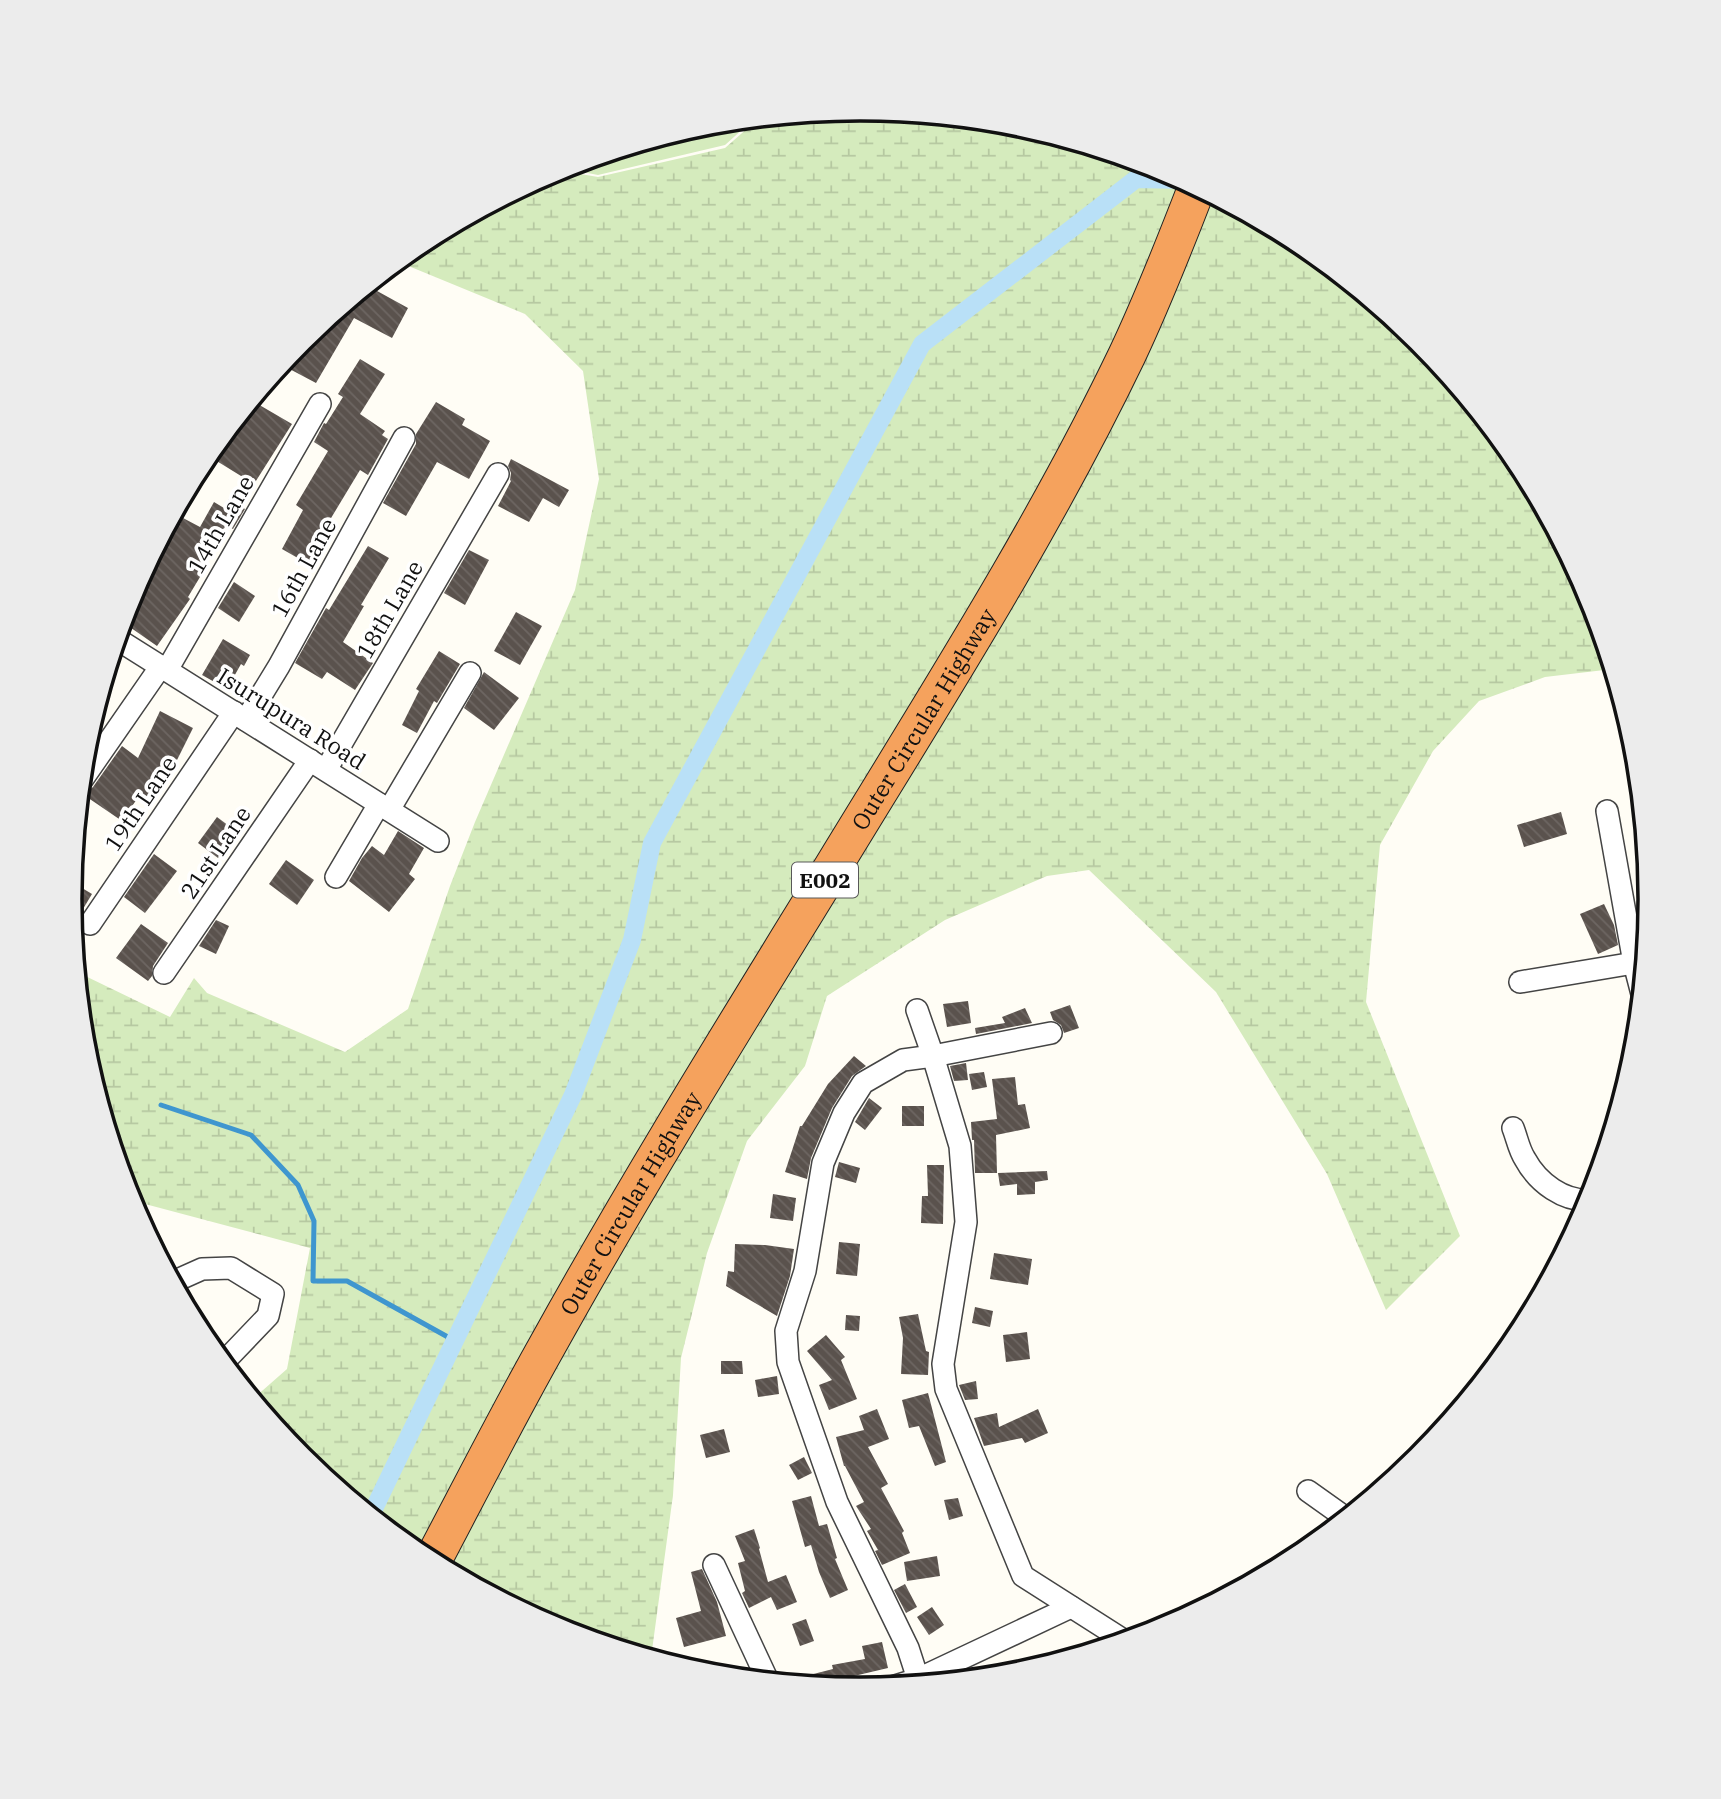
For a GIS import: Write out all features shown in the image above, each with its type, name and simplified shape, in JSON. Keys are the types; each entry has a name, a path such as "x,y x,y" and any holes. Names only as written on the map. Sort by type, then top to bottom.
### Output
{"highway":[{"name":"Outer Circular Highway","path":"437,1552 546,1347 605,1244 1043,517 1127,355 1193,197"},
{"name":"Outer Circular Highway","path":"458,1565 626,1255 1062,532 1109,444 1174,311 1216,208"}],"street":[{"name":"14th Lane","path":"95,763 164,668 320,404"},
{"name":"16th Lane","path":"240,716 279,666 404,438"},
{"name":"18th Lane","path":"318,765 498,474"},
{"name":"Isurupura Road","path":"126,644 438,841"},
{"path":"335,877 384,807 470,673"},
{"name":"19th Lane","path":"90,924 240,716"},
{"name":"21st Lane","path":"164,973 318,765"},
{"path":"1606,811 1635,968"},
{"path":"1520,982 1634,963"},
{"path":"917,1010 960,1146 966,1222 943,1364 946,1389 1023,1576 1115,1635"},
{"path":"917,1675 908,1648 837,1502 788,1362 786,1331 806,1271 823,1163 844,1113 863,1083 903,1060 1051,1033"},
{"path":"1513,1128 1524,1159 1547,1187 1578,1200"},
{"path":"181,1278 202,1269 232,1268 273,1294 268,1316 230,1355"},
{"path":"1308,1491 1339,1513"},
{"path":"714,1565 764,1671"},
{"path":"928,1674 1071,1607"}],"green space":[{"path":"860,121 962,128 1012,136 1111,163 1158,180 1250,226 1293,252 1374,314 1446,386 1478,426 1508,467 1558,555 1580,602 1603,670 1545,677 1479,701 1433,751 1380,845 1366,1002 1460,1236 1386,1310 1327,1174 1216,992 1089,870 1047,876 945,920 827,996 805,1066 747,1141 707,1253 681,1358 673,1495 652,1649 563,1619 471,1573 428,1547 347,1485 275,1413 259,1393 287,1369 310,1248 144,1204 109,1101 97,1051 87,977 170,1017 194,978 207,993 345,1052 408,1009 475,822 575,590 599,479 583,371 525,314 409,266 471,226 563,180 580,174 598,177 725,148 745,130 810,123"},
{"path":"741,131 725,145 598,175 584,172 659,148"}],"building":[{"path":"376,291 408,308 392,338 354,318 316,383 291,370 347,314"},
{"path":"360,359 385,374 360,414 385,431 382,435 388,439 368,475 360,470 316,543 321,546 310,565 282,549 303,510 296,505 328,451 314,442 343,397 338,394"},
{"path":"436,402 465,419 462,425 490,441 469,479 437,462 406,516 383,503 416,444 416,434"},
{"path":"260,405 292,424 254,484 217,461"},
{"path":"511,459 569,490 559,507 543,498 529,522 498,506 511,481 508,466"},
{"path":"229,499 245,509 233,529 226,525 188,597 190,599 157,646 132,628 163,555 183,518 200,527 214,502 224,508"},
{"path":"368,546 389,558 343,642 373,663 355,690 327,672 322,679 295,663 326,608 329,610"},
{"path":"469,550 489,560 465,605 444,593"},
{"path":"234,582 255,596 239,622 218,608"},
{"path":"516,612 542,626 520,665 494,651"},
{"path":"223,639 250,655 244,666 241,664 227,689 202,675"},
{"path":"439,651 460,664 437,703 434,701 417,733 402,725 419,691 416,689"},
{"path":"484,672 519,698 494,730 464,708"},
{"path":"160,711 193,728 176,762 150,800 141,793 122,821 89,798 90,789 122,746 138,758"},
{"path":"1561,812 1567,834 1524,847 1517,825"},
{"path":"217,817 237,832 218,858 198,843"},
{"path":"398,831 424,848 409,874 415,879 389,912 349,881 372,846 384,855"},
{"path":"154,854 177,871 145,913 124,897"},
{"path":"286,860 314,880 297,905 269,884"},
{"path":"82,888 92,894 82,910"},
{"path":"1604,904 1614,925 1618,945 1598,954 1580,914"},
{"path":"216,920 229,926 216,954 199,946"},
{"path":"141,924 168,943 153,966 152,976 148,981 116,958"},
{"path":"968,1001 971,1023 947,1027 943,1004"},
{"path":"1070,1005 1079,1028 1064,1033 1050,1012"},
{"path":"1025,1008 1032,1023 976,1034 975,1028 1005,1023 1002,1017"},
{"path":"854,1056 866,1066 852,1076 832,1108 811,1158 807,1179 785,1172 800,1126 828,1084"},
{"path":"966,1063 968,1080 954,1081 950,1066"},
{"path":"984,1072 987,1087 972,1090 969,1074"},
{"path":"1015,1077 1018,1105 1025,1104 1030,1128 996,1135 997,1173 975,1173 971,1122 997,1119 992,1079"},
{"path":"869,1098 882,1108 865,1130 855,1122"},
{"path":"902,1106 924,1106 924,1126 902,1126"},
{"path":"839,1162 860,1168 856,1183 835,1177"},
{"path":"927,1165 944,1165 943,1224 921,1223 922,1196 928,1196"},
{"path":"1047,1171 1048,1180 1035,1182 1035,1194 1017,1195 1017,1184 1000,1186 998,1173"},
{"path":"773,1194 796,1198 793,1221 770,1218"},
{"path":"839,1242 860,1244 857,1276 836,1274"},
{"path":"735,1244 794,1249 790,1276 777,1316 726,1286 728,1271 734,1272"},
{"path":"994,1253 1032,1259 1028,1285 990,1279"},
{"path":"975,1307 993,1311 990,1327 972,1323"},
{"path":"918,1314 926,1351 929,1352 928,1375 901,1374 903,1338 899,1317"},
{"path":"846,1315 860,1316 859,1331 845,1330"},
{"path":"1027,1332 1030,1359 1006,1362 1003,1335"},
{"path":"826,1335 845,1357 841,1360 857,1399 829,1410 819,1385 832,1380 807,1351"},
{"path":"721,1361 742,1361 743,1374 721,1374"},
{"path":"777,1376 779,1394 758,1397 755,1380"},
{"path":"976,1381 978,1399 965,1400 959,1385"},
{"path":"928,1393 946,1462 935,1466 919,1426 909,1428 902,1400"},
{"path":"877,1409 889,1439 868,1447 888,1484 881,1488 904,1531 902,1533 910,1553 882,1565 875,1551 878,1550 867,1531 871,1529 856,1506 864,1502 844,1466 836,1437 864,1430 859,1416"},
{"path":"1038,1409 1048,1433 1025,1443 1022,1438 984,1446 974,1418 997,1413 999,1427"},
{"path":"724,1429 730,1452 706,1458 700,1435"},
{"path":"804,1457 812,1473 798,1480 789,1465"},
{"path":"811,1496 819,1526 827,1524 837,1558 835,1559 848,1590 830,1598 811,1545 805,1547 792,1501"},
{"path":"958,1498 963,1516 949,1520 944,1500"},
{"path":"754,1529 768,1582 786,1575 797,1602 777,1610 771,1597 749,1608 742,1593 745,1591 738,1563 745,1561 735,1536"},
{"path":"937,1556 940,1576 907,1581 904,1562"},
{"path":"702,1569 717,1602 726,1636 684,1647 676,1618 701,1611 691,1572"},
{"path":"905,1584 917,1607 906,1613 894,1590"},
{"path":"932,1607 944,1625 929,1635 917,1617"},
{"path":"806,1619 814,1641 800,1646 792,1624"},
{"path":"882,1642 888,1668 854,1678 807,1676 833,1669 832,1665 865,1659 862,1646"}],"waterway":[{"path":"375,1507 573,1095 632,940 652,843 922,344 1136,179 1156,179"},
{"path":"161,1105 251,1135 298,1185 314,1221 313,1281 347,1281 455,1341"}]}
